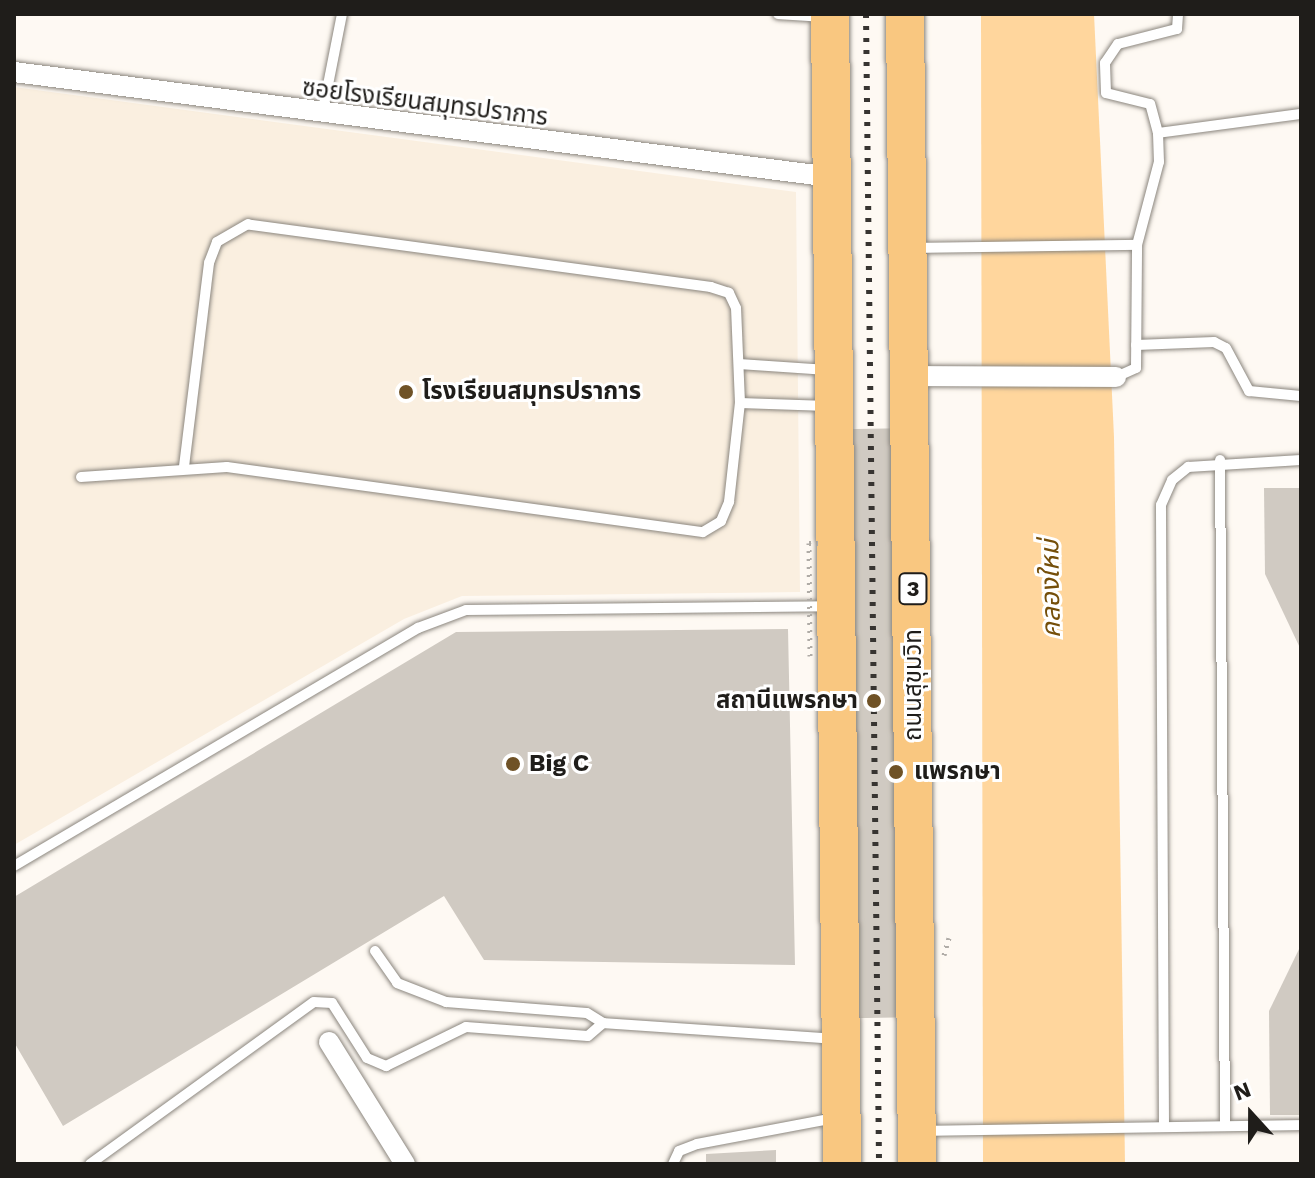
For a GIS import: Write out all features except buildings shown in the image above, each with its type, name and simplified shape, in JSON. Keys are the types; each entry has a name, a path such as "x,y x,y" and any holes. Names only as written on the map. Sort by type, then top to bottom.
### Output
{"highway":[{"name":"ถนนสุขุมวิท","path":"905,14 930,248 913,376 917,1148"},
{"path":"830,16 832,606 842,1164"}],"street":[{"name":"ซอยโรงเรียนสมุทรปราการ","path":"14,72 322,117 831,177"},
{"path":"913,376 1116,377"},
{"path":"329,1042 405,1164"}],"lane":[{"path":"322,117 342,14"},
{"path":"778,14 830,16"},
{"path":"1116,377 1136,368 1137,245 1159,162 1158,133 1150,104 1106,93 1105,63 1111,48 1177,29 1179,17"},
{"path":"1158,133 1301,114"},
{"path":"81,477 184,467 703,532 721,521 729,502 740,403 736,308 729,293 711,287 248,224 217,242 209,263 184,467"},
{"path":"930,248 1137,245"},
{"path":"1136,345 1214,342 1226,348 1249,391 1301,396"},
{"path":"739,364 830,388"},
{"path":"740,403 830,388"},
{"path":"1164,1126 1161,505 1172,480 1188,467 1220,460 1301,460"},
{"path":"1220,460 1225,1125"},
{"path":"14,866 418,628 466,610 832,606"},
{"path":"375,951 416,996 587,1013 603,1023 840,1039"},
{"path":"90,1164 314,1002 332,1003 367,1058 386,1066 466,1027 588,1036 603,1023"},
{"path":"673,1164 679,1151 697,1144 841,1117"},
{"path":"917,1148 962,1129 1301,1125"}],"path":[{"path":"810,656 809,543 818,543"}],"shaded area":[{"name":"โรงเรียนสมุทรปราการ","path":"14,87 796,192 800,592 462,596 404,619 14,845"}],"water":[{"name":"คลองใหม่","path":"981,14 1094,14 1114,437 1125,1164 983,1164"}],"railway":[{"path":"866,14 879,1164"}],"place":[{"name":"โรงเรียนสมุทรปราการ","path":"406,392"},
{"name":"สถานีแพรกษา","path":"874,701"},
{"name":"Big C","path":"513,764"},
{"name":"แพรกษา","path":"896,772"}]}
